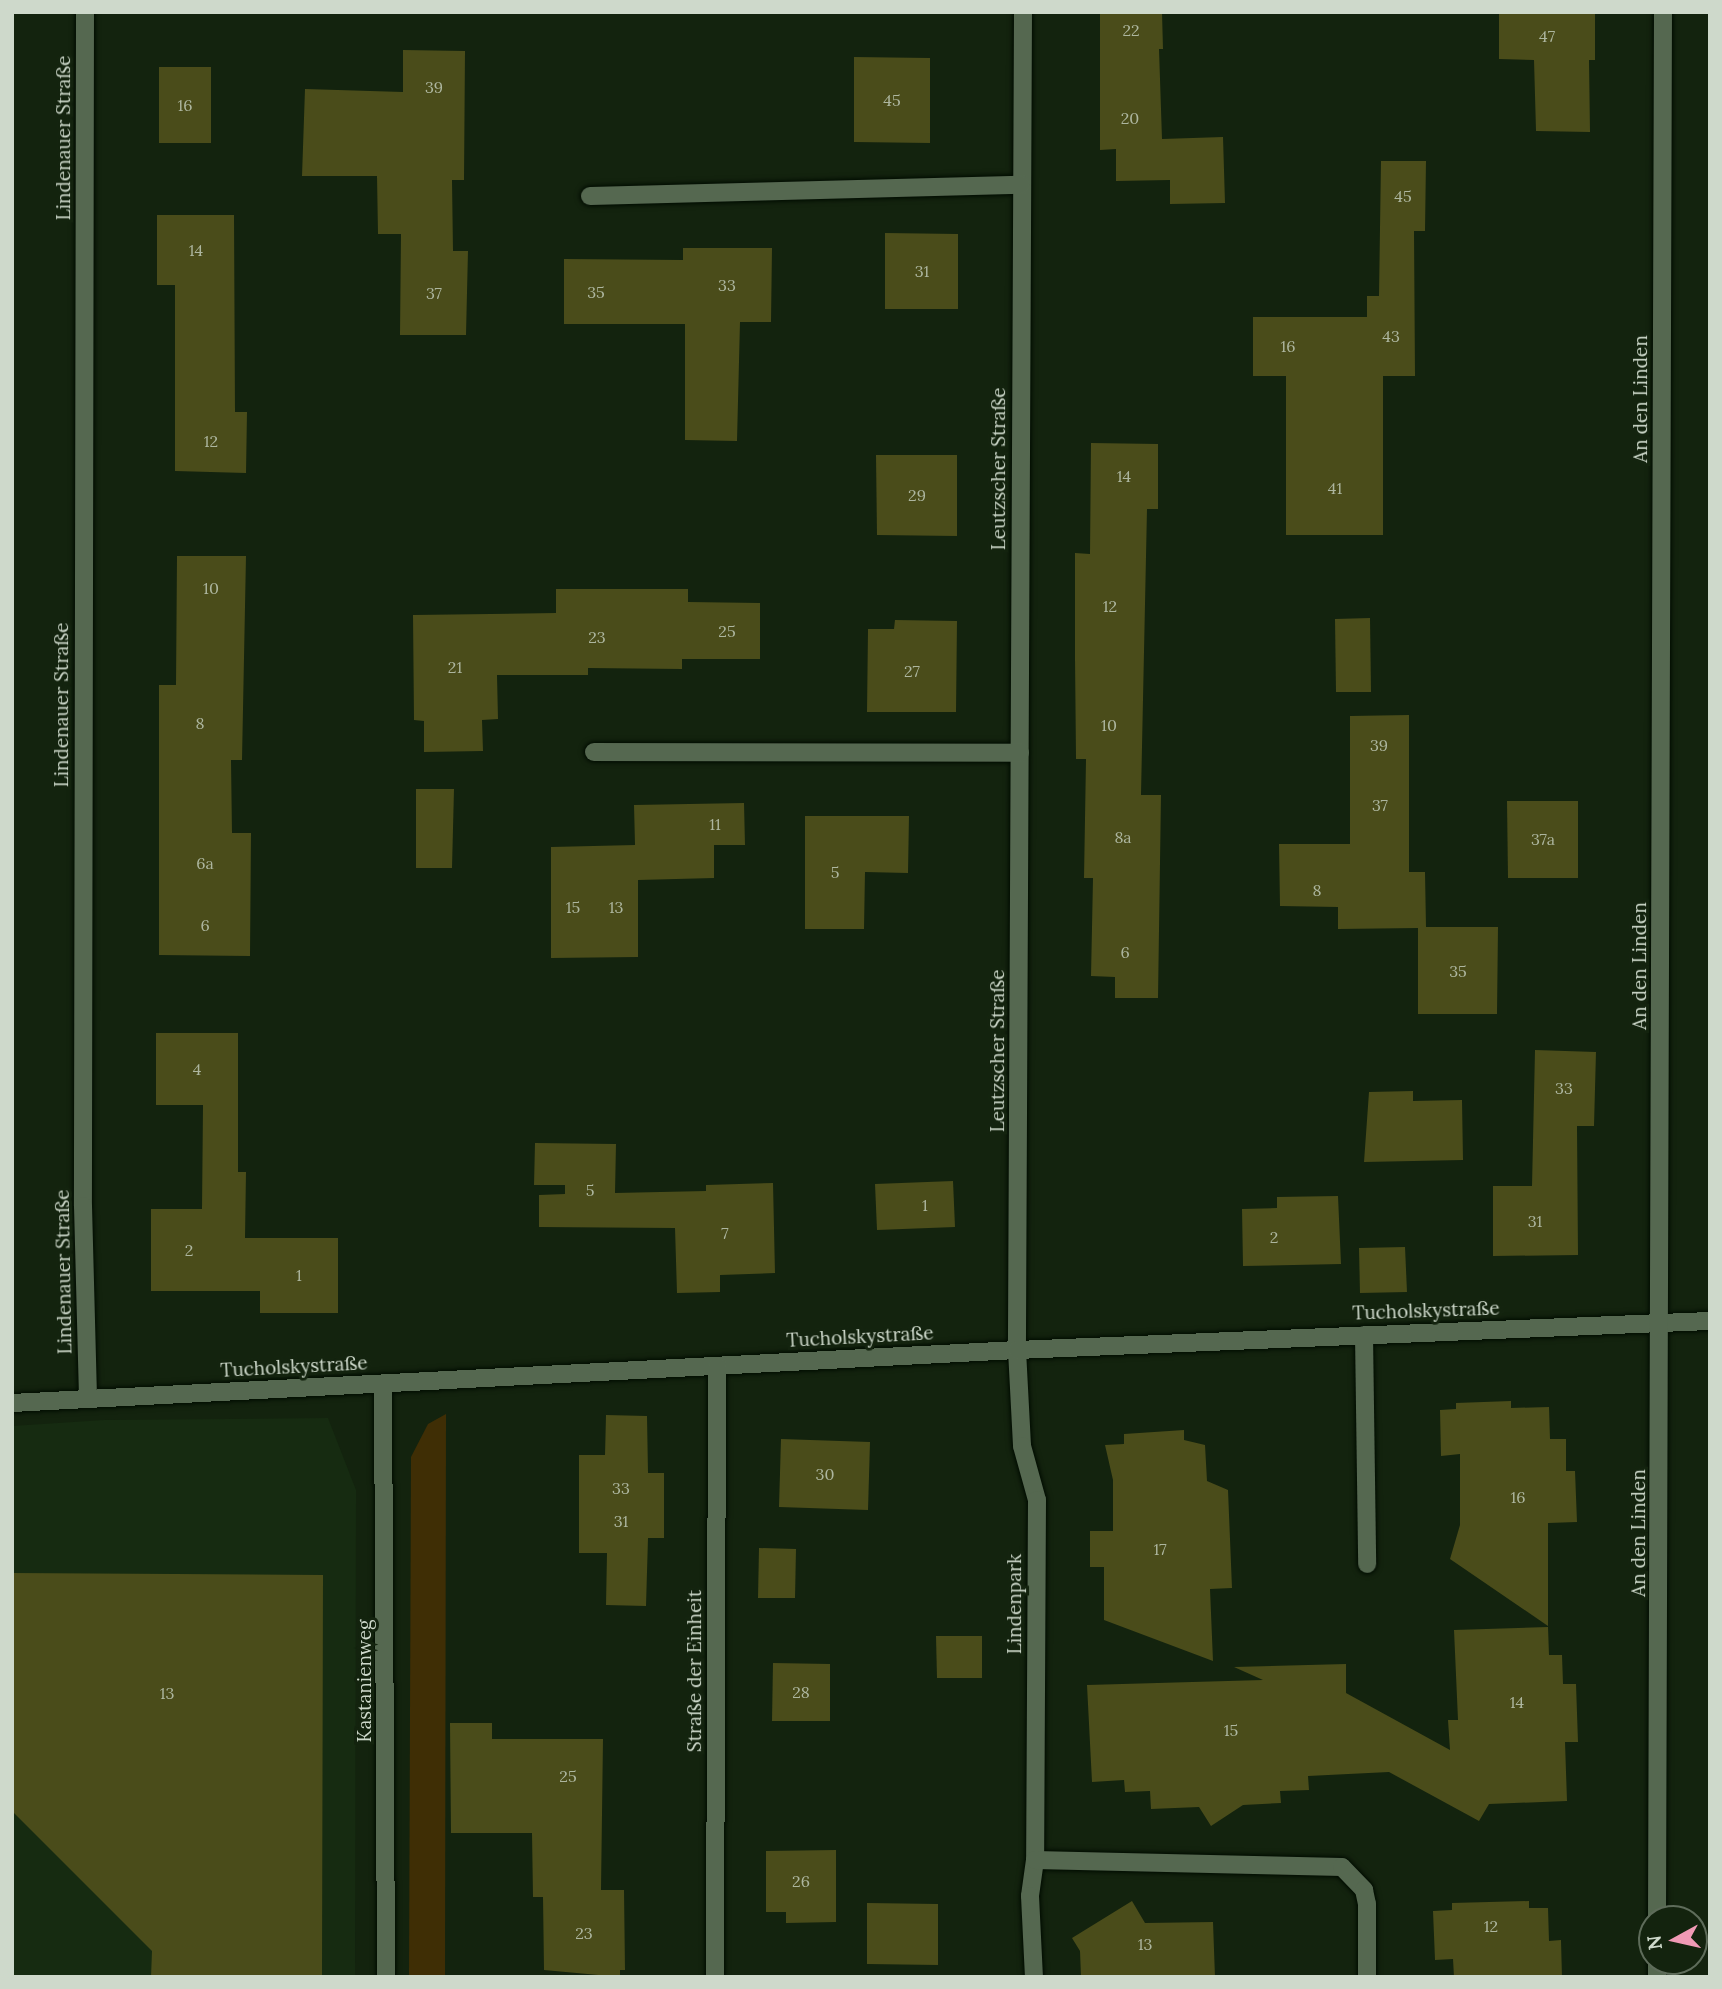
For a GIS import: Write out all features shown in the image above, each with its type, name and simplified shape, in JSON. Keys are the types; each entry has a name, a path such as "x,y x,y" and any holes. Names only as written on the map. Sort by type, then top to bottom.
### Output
{"street":[{"name":"Lindenauer Straße","path":"85,12 83,1206 88,1398"},
{"name":"Leutzscher Straße","path":"1017,1350 1023,12"},
{"name":"An den Linden","path":"1657,1905 1661,1322 1662,12"},
{"path":"590,196 1021,185"},
{"path":"594,752 1020,753"},
{"name":"Tucholskystraße","path":"12,1403 1017,1350 1710,1321"},
{"path":"1364,1335 1367,1564"},
{"name":"Lindenpark","path":"1017,1350 1022,1446 1037,1500 1035,1860 1030,1896 1034,1977"},
{"name":"Straße der Einheit","path":"715,1977 717,1366"},
{"name":"Kastanienweg","path":"383,1384 386,1977"},
{"path":"1035,1860 1342,1867 1363,1890 1367,1904 1367,1977"}],"shaded area":[{"path":"446,1414 445,1977 409,1977 411,1457 428,1424"},
{"path":"328,1418 356,1490 355,1977 12,1977 12,1426 104,1420"}],"building":[{"path":"1100,12 1162,12 1163,49 1159,49 1162,139 1223,137 1225,203 1170,204 1170,180 1116,181 1116,149 1100,150"},
{"path":"1499,12 1595,12 1595,60 1589,60 1590,132 1536,131 1534,60 1499,59"},
{"path":"403,50 465,51 464,180 452,180 453,251 468,251 466,335 400,335 401,234 378,234 377,176 302,176 305,89 403,92"},
{"path":"854,57 930,58 930,143 854,142"},
{"path":"159,67 211,67 211,143 159,143"},
{"path":"1381,161 1426,161 1425,231 1414,231 1415,376 1383,376 1383,535 1286,535 1286,376 1253,376 1253,317 1367,317 1367,296 1379,296"},
{"path":"157,215 234,215 235,412 247,412 246,473 175,471 175,285 157,285"},
{"path":"885,233 958,234 958,309 885,309"},
{"path":"683,248 772,248 771,322 740,322 737,441 685,440 685,324 564,324 564,259 683,260"},
{"path":"1091,443 1158,444 1158,509 1147,509 1141,795 1161,795 1158,998 1115,998 1115,977 1091,976 1093,878 1084,878 1086,759 1076,759 1075,553 1090,554"},
{"path":"876,455 957,455 957,536 877,535"},
{"path":"177,556 246,556 242,760 231,760 232,833 251,833 250,956 159,955 159,685 176,685"},
{"path":"556,589 688,589 688,602 760,603 760,659 682,659 682,669 588,668 588,675 497,675 498,719 482,720 483,751 424,752 424,721 414,720 413,615 556,613"},
{"path":"1370,618 1371,692 1336,692 1335,619"},
{"path":"895,620 957,621 956,712 867,712 868,629 894,629"},
{"path":"1409,715 1409,872 1425,872 1426,927 1498,927 1497,1014 1418,1014 1418,928 1338,929 1338,907 1280,906 1279,844 1350,844 1350,716"},
{"path":"416,789 454,789 452,868 416,868"},
{"path":"1507,801 1578,801 1578,878 1508,878"},
{"path":"744,803 745,845 714,845 714,878 638,880 638,957 551,958 551,847 635,845 634,805"},
{"path":"805,816 909,816 908,873 865,872 864,929 805,929"},
{"path":"156,1033 238,1033 238,1172 246,1172 245,1238 338,1238 338,1313 260,1313 260,1291 151,1291 151,1209 202,1209 203,1105 156,1105"},
{"path":"1535,1050 1596,1052 1594,1126 1577,1126 1578,1255 1493,1256 1493,1186 1532,1186"},
{"path":"1413,1091 1413,1101 1462,1100 1463,1160 1364,1162 1369,1092"},
{"path":"535,1143 616,1144 615,1193 706,1191 706,1185 773,1183 775,1273 720,1275 720,1292 677,1293 675,1228 539,1227 539,1195 565,1194 565,1185 534,1185"},
{"path":"953,1181 955,1227 877,1230 875,1184"},
{"path":"1338,1196 1341,1264 1243,1266 1242,1209 1277,1208 1277,1197"},
{"path":"1405,1247 1407,1292 1360,1293 1359,1248"},
{"path":"1511,1401 1511,1408 1549,1407 1550,1439 1566,1439 1566,1471 1575,1471 1577,1522 1548,1523 1548,1626 1450,1559 1460,1525 1460,1454 1441,1456 1440,1410 1456,1409 1456,1403"},
{"path":"606,1415 647,1416 648,1473 664,1473 664,1538 648,1538 646,1606 606,1605 607,1553 579,1553 579,1455 605,1455"},
{"path":"1184,1430 1184,1440 1205,1445 1207,1481 1228,1490 1232,1588 1210,1589 1213,1661 1104,1620 1104,1567 1090,1567 1090,1531 1113,1531 1113,1480 1105,1445 1124,1444 1124,1434"},
{"path":"781,1439 870,1442 868,1510 779,1507"},
{"path":"759,1548 796,1549 795,1598 758,1598"},
{"path":"12,1573 323,1575 322,1977 151,1977 152,1951 12,1811"},
{"path":"1548,1627 1549,1655 1562,1655 1563,1684 1576,1684 1578,1742 1565,1742 1567,1801 1489,1804 1479,1821 1389,1772 1308,1776 1309,1790 1280,1791 1281,1803 1243,1805 1211,1826 1199,1807 1151,1809 1150,1791 1125,1792 1124,1780 1092,1782 1087,1685 1263,1680 1234,1667 1346,1664 1346,1693 1450,1750 1448,1720 1458,1720 1454,1630"},
{"path":"936,1636 982,1636 982,1678 937,1678"},
{"path":"773,1663 830,1664 830,1721 772,1721"},
{"path":"450,1723 492,1723 492,1739 603,1739 601,1890 624,1890 625,1970 620,1970 620,1977 544,1970 543,1897 533,1897 532,1833 451,1833"},
{"path":"836,1850 836,1922 786,1923 786,1912 766,1912 766,1851"},
{"path":"1132,1901 1145,1923 1213,1922 1215,1977 1081,1977 1080,1951 1072,1938"},
{"path":"1529,1901 1529,1908 1548,1908 1549,1941 1561,1940 1562,1977 1454,1977 1453,1959 1435,1960 1433,1911 1452,1910 1452,1903"},
{"path":"867,1903 938,1904 938,1965 867,1964"}]}
